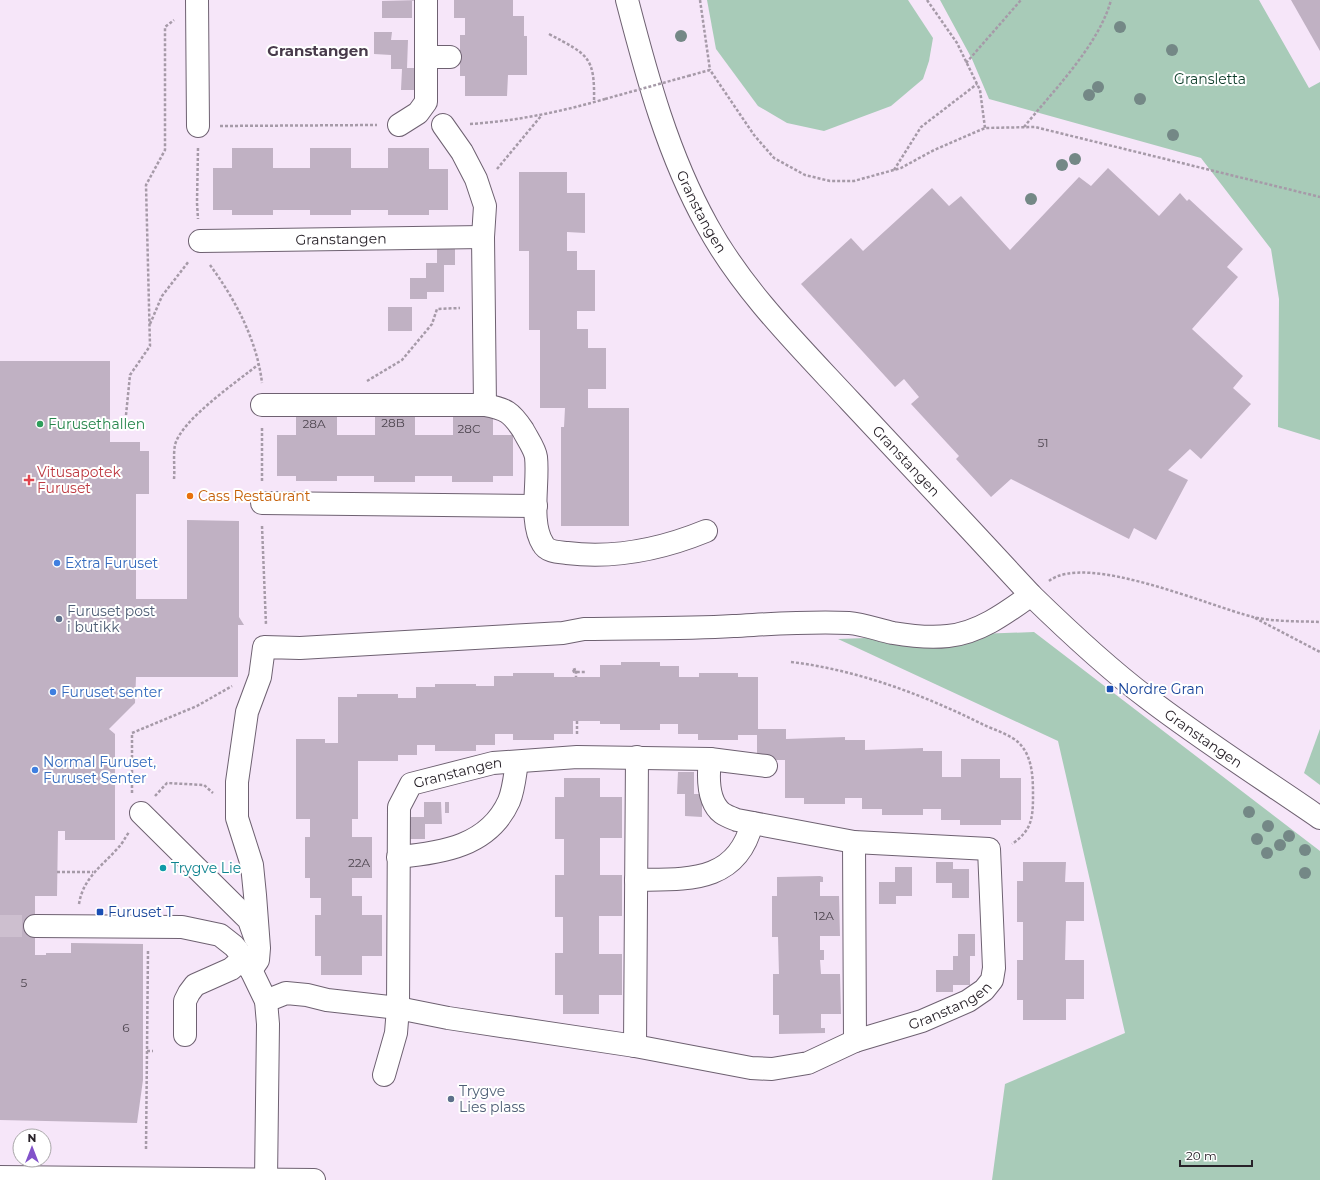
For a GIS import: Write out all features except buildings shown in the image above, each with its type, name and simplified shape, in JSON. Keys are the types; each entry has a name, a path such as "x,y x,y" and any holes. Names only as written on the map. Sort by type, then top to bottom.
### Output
{"street":[{"path":"399,125 418,112 426,102 426,0"},
{"name":"Granstangen","path":"626,0 655,103 680,172 708,226 740,275 798,345 1031,595 1071,635 1146,698 1320,818"},
{"path":"197,10 198,126"},
{"path":"426,57 450,57"},
{"path":"443,125 462,152 476,178 485,206 483,237 485,405"},
{"name":"Granstangen","path":"201,246 483,237"},
{"path":"262,405 485,405 503,408 516,419 536,456 536,506 538,532 543,546 552,551 579,554 625,554 676,543 706,531"},
{"path":"262,503 536,506"},
{"path":"252,959 252,865 237,818 237,782 247,712 260,677 263,658 308,647 563,633 584,629 734,626 765,623 851,623 899,634 917,636 948,636 980,627 1005,613 1031,595"},
{"name":"Granstangen","path":"398,1008 399,807 411,784 493,764 577,757 637,757 710,760 766,766"},
{"path":"635,1046 637,757"},
{"path":"710,760 708,784 722,813 736,820 854,842 989,849"},
{"path":"398,857 446,851 464,845 482,834 498,820 510,800 517,762"},
{"path":"137,804 248,920 252,959 266,1001 268,1024 266,1180"},
{"path":"636,880 687,879 707,875 720,869 736,855 748,841 752,824"},
{"path":"854,842 856,1041"},
{"name":"Granstangen","path":"266,1001 286,993 307,995 327,1000 398,1008 448,1018 635,1046 751,1068 772,1069 808,1063 856,1041 922,1021 968,1001 984,990 992,980 994,968 989,849"},
{"path":"35,926 182,927 220,935 252,959"},
{"path":"185,1035 185,1001 189,992 195,985 252,959"},
{"path":"384,1075 396,1033 398,1008"},
{"path":"0,1177 76,1179 314,1180"}],"path":[{"path":"700,0 710,70 754,136 774,158 805,175 830,181 854,181 901,168 934,150 985,128 1035,127 1320,197"},
{"path":"927,0 957,43 980,90 985,128"},
{"path":"966,63 1021,0"},
{"path":"1023,127 1088,47 1108,12 1111,0"},
{"path":"126,415 130,375 150,346 146,185 165,150 165,27 172,20 197,10"},
{"path":"549,34 573,47 588,58 594,76 594,102"},
{"path":"605,99 710,70"},
{"path":"894,170 921,127 977,84"},
{"path":"480,191 541,115"},
{"path":"137,804 132,733 197,706 263,658 266,628 262,503 262,382 253,343 228,290 201,246 197,203 198,126"},
{"path":"149,327 162,296 201,246"},
{"path":"366,381 402,360 432,324 437,309 484,308"},
{"path":"174,479 175,445 184,428 215,399 259,364"},
{"path":"1031,595 1055,577 1073,572 1115,576 1186,595 1254,617 1320,652"},
{"path":"1254,617 1320,622"},
{"path":"791,662 826,667 888,685 952,709 1018,742 1029,757 1033,784 1033,813 1030,824 1024,836 1006,848 989,849"},
{"path":"576,676 576,670 576,669 574,668 573,672 574,672 576,672 581,672 585,672"},
{"path":"58,872 93,872"},
{"path":"146,1149 148,947"},
{"path":"147,1051 153,1051"},
{"path":"146,1110 151,1110"}],"green space":[{"path":"707,0 908,0 933,38 929,61 923,79 891,106 824,131 787,123 758,106 716,49"},
{"name":"Gransletta","path":"940,0 1259,0 1309,88 1320,82 1320,440 1278,427 1279,299 1271,249 1201,158 989,99 972,59"},
{"path":"1034,632 1320,851 1320,1180 992,1180 1005,1084 1125,1033 1058,741 838,639"},
{"path":"1320,729 1320,785 1304,773"}],"tunnel":[{"path":"0,926 35,926"}],"place":[{"name":"Furusethallen","path":"40,424"},
{"name":"Vitusapotek Furuset","path":"29,480"},
{"name":"Cass Restaurant","path":"190,496"},
{"name":"Extra Furuset","path":"57,563"},
{"name":"Furuset post i butikk","path":"59,619"},
{"name":"Nordre Gran","path":"1110,689"},
{"name":"Furuset senter","path":"53,692"},
{"name":"Normal Furuset, Furuset Senter","path":"35,770"},
{"name":"Trygve Lie","path":"163,868"},
{"name":"Furuset T","path":"100,912"},
{"name":"Trygve Lies plass","path":"451,1099"}],"district":[{"name":"Granstangen","path":"318,51"}]}
